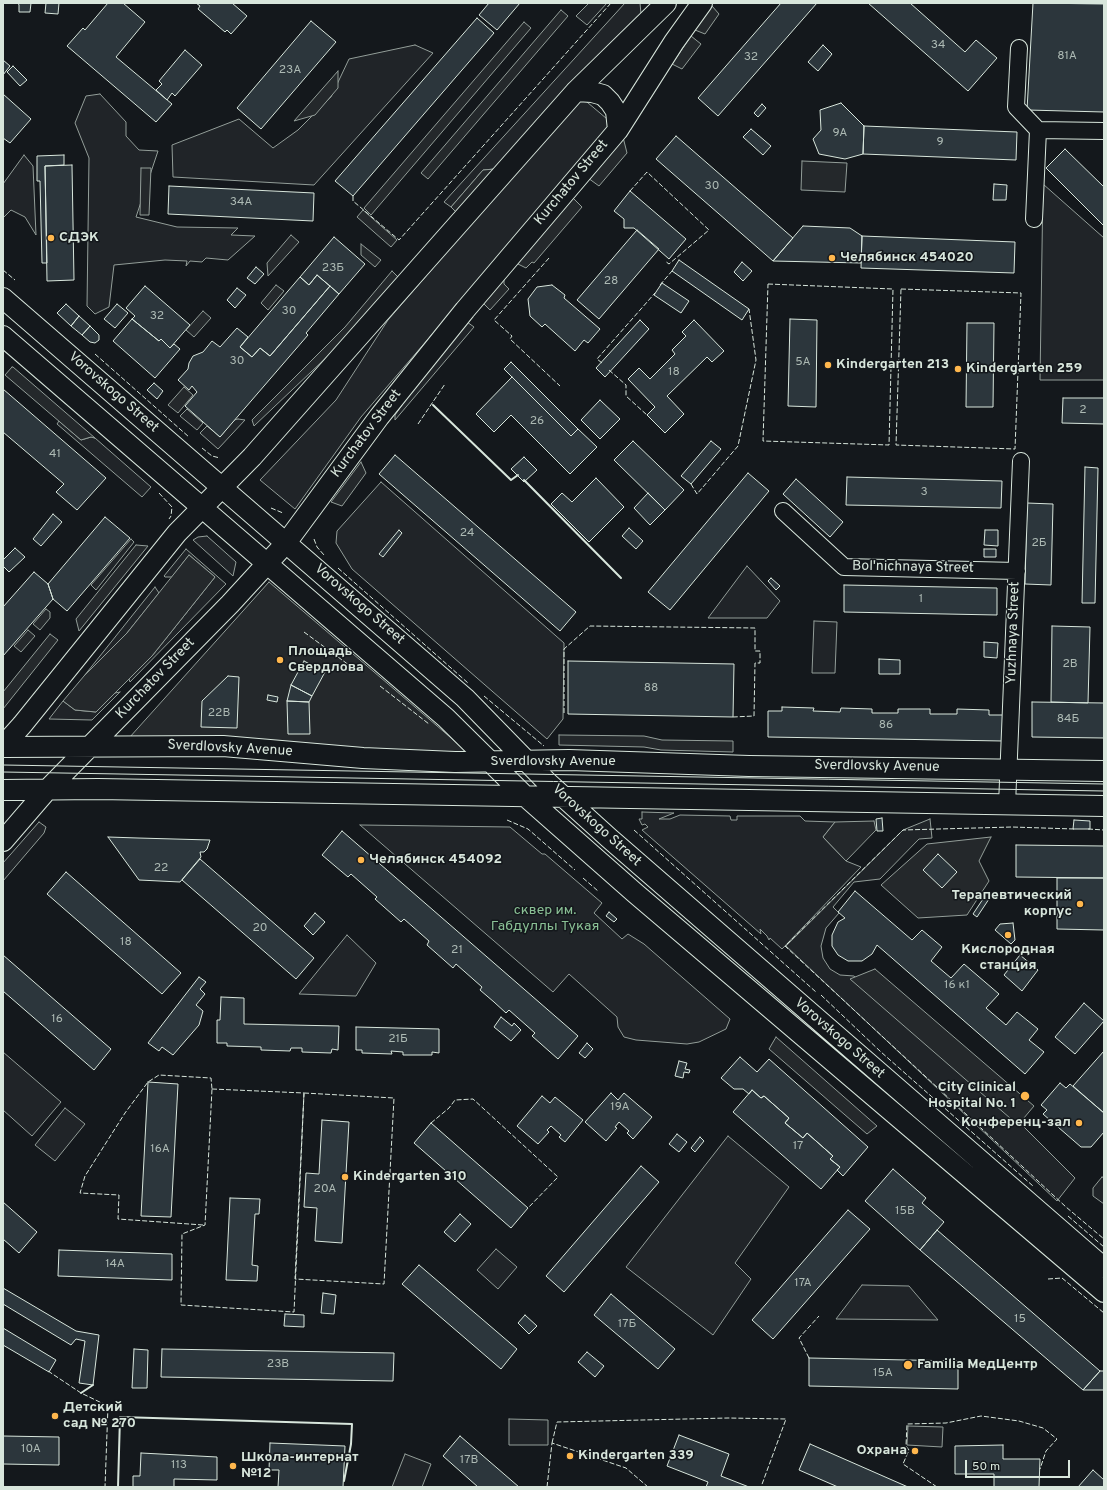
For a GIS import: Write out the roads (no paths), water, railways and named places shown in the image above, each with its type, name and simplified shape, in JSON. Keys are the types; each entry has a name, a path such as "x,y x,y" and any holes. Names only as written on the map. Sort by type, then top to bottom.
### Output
{"main road":[{"path":"3,746 27,719 177,533 222,487 409,281 576,91 666,3"},
{"name":"Kurchatov Street","path":"3,841 47,790 268,564 286,543 379,417 465,310 618,130 645,91 674,42 702,3"},
{"path":"576,91 592,92 603,95 616,111 618,130"},
{"name":"Vorovskogo Street","path":"3,298 465,698 563,796 805,1010 1104,1268"},
{"name":"Vorovskogo Street","path":"3,336 446,718 525,796 754,995 1104,1292"},
{"name":"Sverdlovsky Avenue","path":"3,746 89,748 140,745 223,746 363,758 491,762 569,760 1104,771"},
{"path":"3,790 98,789 1104,806"}],"street":[{"path":"1019,48 1016,107 1038,130 1104,131"},
{"path":"1034,219 1038,130"},
{"name":"Yuzhnaya Street","path":"1008,805 1021,461"},
{"name":"Bol'nichnaya Street","path":"783,511 844,566 1017,571"}],"tram line":[{"path":"3,765 1104,784"},
{"path":"3,772 1104,791"}],"place":[{"name":"СДЭК","path":"51,238"},
{"name":"Челябинск 454020","path":"832,258"},
{"name":"Kindergarten 213","path":"828,365"},
{"name":"Kindergarten 259","path":"958,369"},
{"name":"Площадь Свердлова","path":"280,660"},
{"name":"Челябинск 454092","path":"361,860"},
{"name":"Терапевтический корпус","path":"1080,904"},
{"name":"Кислородная станция","path":"1008,935"},
{"name":"City Clinical Hospital No. 1","path":"1025,1096"},
{"name":"Конференц-зал","path":"1079,1123"},
{"name":"Kindergarten 310","path":"345,1177"},
{"name":"Familia МедЦентр","path":"908,1365"},
{"name":"Детский сад № 270","path":"55,1416"},
{"name":"Охрана","path":"915,1451"},
{"name":"Kindergarten 339","path":"570,1456"},
{"name":"Школа-интернат №12","path":"233,1466"}],"park label":[{"name":"сквер им. Габдуллы Тукая","path":"545,920"}]}
